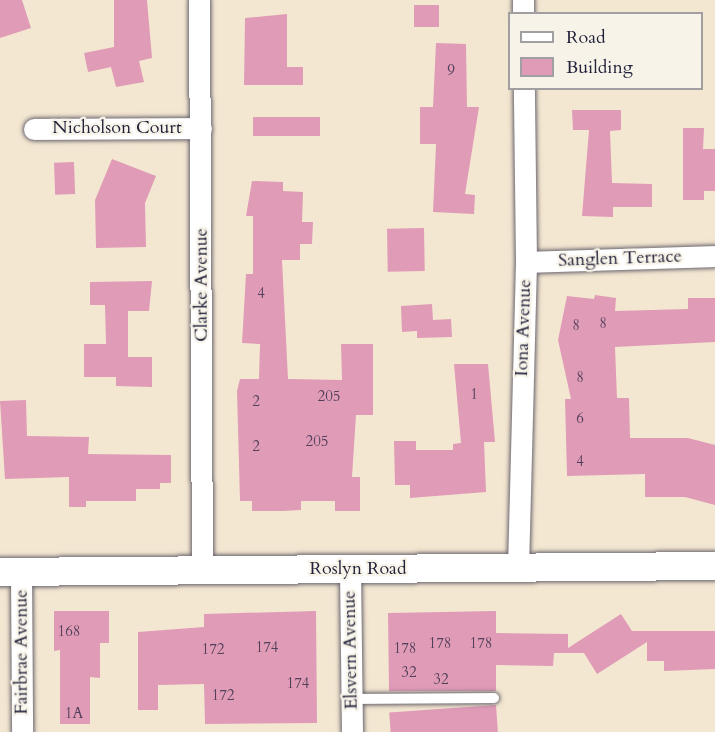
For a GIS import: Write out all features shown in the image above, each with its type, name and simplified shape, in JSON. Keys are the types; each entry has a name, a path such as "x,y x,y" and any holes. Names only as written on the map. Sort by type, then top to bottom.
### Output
{"street":[{"name":"Clarke Avenue","path":"200,0 202,570"},
{"name":"Iona Avenue","path":"518,568 526,262 524,90"},
{"name":"Nicholson Court","path":"33,129 201,128"},
{"name":"Sanglen Terrace","path":"526,262 715,256"},
{"name":"Roslyn Road","path":"10,572 715,566"},
{"name":"Elsvern Avenue","path":"350,569 352,732"},
{"name":"Fairbrae Avenue","path":"10,572 22,732"}],"lane":[{"path":"352,699 494,698"}],"building":[{"path":"0,0 22,0 31,28 0,38"},
{"path":"114,0 147,0 152,58 139,61 144,82 116,87 111,67 88,72 84,53 114,47"},
{"path":"414,5 439,5 439,27 414,27"},
{"path":"287,14 287,67 303,67 303,85 244,85 245,18"},
{"path":"436,43 466,44 467,107 479,107 465,194 475,195 474,214 433,212 436,144 420,144 420,107 433,107"},
{"path":"572,110 621,110 621,130 610,131 612,183 652,184 652,207 613,207 613,217 582,216 589,130 573,130"},
{"path":"253,117 320,117 320,136 253,136"},
{"path":"683,128 704,128 703,149 715,149 715,191 704,191 704,200 683,200"},
{"path":"112,159 156,176 145,203 146,247 96,248 95,200"},
{"path":"74,162 75,194 55,195 54,163"},
{"path":"252,181 283,182 283,191 303,192 302,222 313,222 312,244 300,244 300,260 282,260 288,379 342,380 341,344 373,344 373,415 356,415 352,477 360,477 360,511 335,511 335,501 301,501 301,510 252,511 252,501 240,501 237,391 240,379 259,379 260,344 242,343 246,274 253,274 253,216 246,216"},
{"path":"424,228 425,271 388,272 387,229"},
{"path":"152,281 149,311 128,311 128,357 152,357 152,387 116,386 116,377 84,377 84,344 106,344 105,305 90,305 90,282"},
{"path":"595,295 616,298 615,311 688,309 688,298 715,298 715,342 615,347 617,398 629,398 630,438 688,438 715,445 715,505 685,497 645,497 645,474 567,476 565,399 571,399 558,340 567,296 594,299"},
{"path":"432,304 433,320 451,319 452,337 417,338 417,331 402,332 401,306"},
{"path":"454,364 488,364 495,442 484,442 486,492 410,498 410,485 395,485 394,441 416,441 416,450 453,450 453,444 461,443"},
{"path":"26,400 27,436 89,437 88,454 171,455 171,483 160,483 160,489 136,489 136,501 86,501 86,507 69,507 69,477 5,479 0,401"},
{"path":"54,611 109,611 109,643 100,643 100,678 90,677 90,724 60,724 60,650 54,651"},
{"path":"316,611 317,723 205,724 204,684 158,685 158,710 138,710 138,632 204,627 204,614"},
{"path":"496,611 496,633 568,634 568,648 621,614 632,631 715,631 715,669 664,671 664,661 647,661 647,642 597,674 584,653 554,653 553,666 496,665 496,691 389,691 388,613"},
{"path":"496,705 498,732 391,732 389,712"}]}
